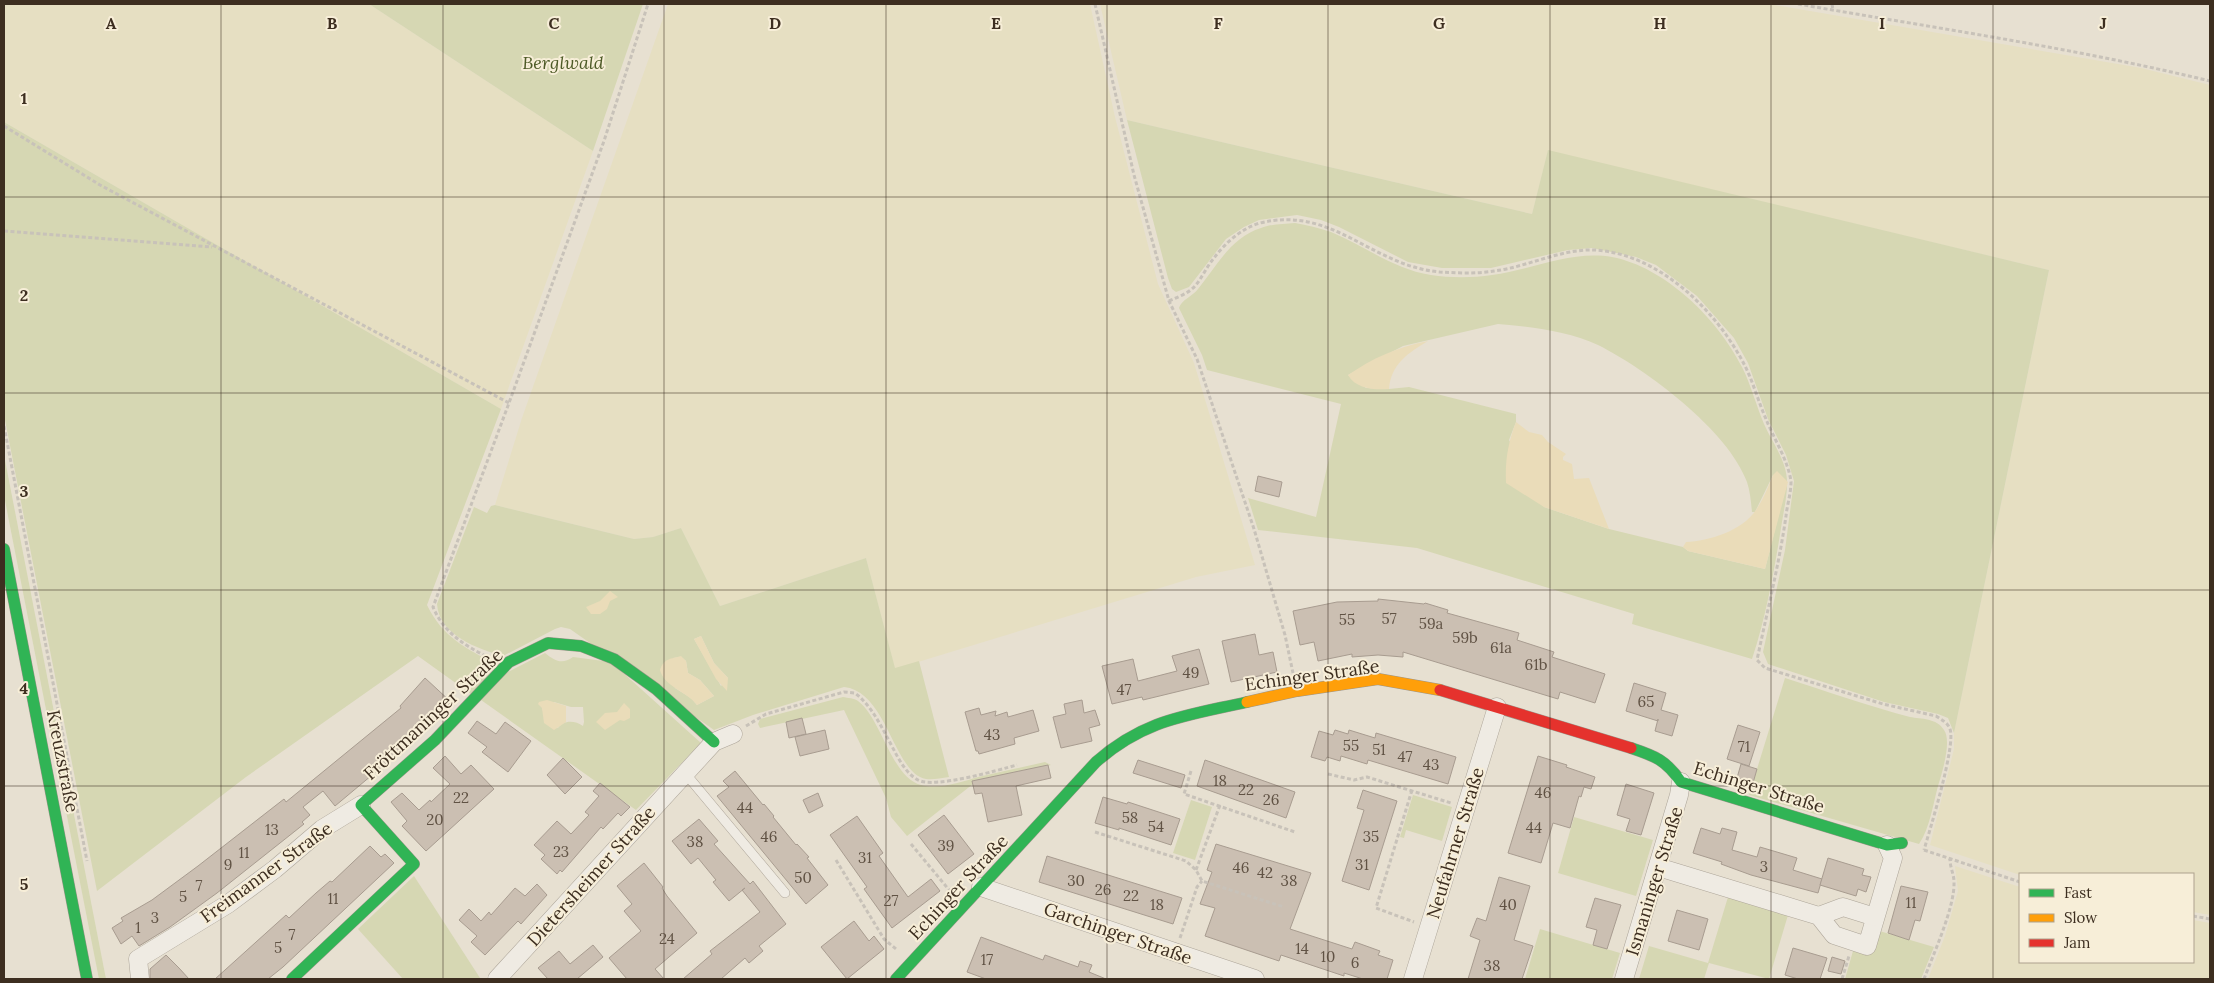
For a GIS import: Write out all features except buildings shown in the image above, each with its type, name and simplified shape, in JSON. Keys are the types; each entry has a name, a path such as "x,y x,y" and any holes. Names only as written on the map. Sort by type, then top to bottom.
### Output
{"street":[{"name":"Kreuzstraße","path":"4,549 87,979"},
{"name":"Fröttmaninger Straße","path":"292,979 414,864 361,805 435,740 509,662 548,643 581,646 614,659 656,689 714,742"},
{"name":"Echinger Straße","path":"896,979 1096,762 1113,747 1137,732 1163,721 1297,691 1378,679 1434,688 1655,756 1671,767 1681,782 1894,844"},
{"name":"Neufahrner Straße","path":"1413,979 1497,707"},
{"name":"Dietersheimer Straße","path":"504,977 636,825 714,742 733,734"},
{"name":"Ismaninger Straße","path":"1624,979 1658,867 1681,782"},
{"name":"Freimanner Straße","path":"140,979 138,959 228,904 275,869 322,829 361,805"},
{"path":"1658,867 1819,916 1834,935 1867,946 1893,858 1894,844"},
{"name":"Garchinger Straße","path":"982,887 1256,979"},
{"path":"1819,916 1843,907 1875,917"}],"lane":[{"path":"685,773 785,893"}],"path":[{"path":"509,662 489,658 449,633 440,622 432,607 509,403 604,141 648,4"},
{"path":"1095,4 1134,175 1170,301 1197,359 1254,529 1285,635 1297,691"},
{"path":"1798,4 2157,68 2210,82"},
{"path":"1832,4 1833,10"},
{"path":"4,126 100,185 509,403"},
{"path":"1170,301 1194,287 1214,257 1247,228 1261,223 1298,219 1334,230 1381,255 1406,266 1424,270 1442,272 1493,271 1570,253 1593,250 1634,260 1654,269 1673,281 1693,298 1711,318 1729,340 1744,365 1791,482 1782,548 1757,660 1766,668 1883,704 1936,716 1944,720 1950,729 1952,741 1924,850 2019,882"},
{"path":"4,231 216,247"},
{"path":"4,426 87,863"},
{"path":"733,734 766,714 844,692 855,693 872,710 902,763 919,781 926,783 949,781 1017,765"},
{"path":"1191,771 1184,794 1295,832"},
{"path":"1328,774 1354,780 1367,777 1466,808"},
{"path":"1412,790 1376,908 1429,927"},
{"path":"1196,870 1220,806"},
{"path":"1095,832 1186,861 1196,870 1202,881 1284,907"},
{"path":"1396,840 1402,842"},
{"path":"911,844 964,907"},
{"path":"1924,979 1942,933 1953,891 1954,881 1950,868 1950,859"},
{"path":"836,860 884,939 912,962"},
{"path":"1175,952 1197,888 1202,881"},
{"path":"2194,916 2210,919"},
{"path":"1842,979 1853,941"}],"shaded area":[{"path":"4,4 369,4 593,151 501,409 4,122"},
{"path":"668,4 1090,4 1115,117 1158,284 1194,363 1255,565 1196,577 895,669 866,558 720,606 681,528 653,537 634,539 495,505 522,418"},
{"path":"1100,4 1769,4 2141,68 2210,85 2210,915 2194,912 2194,873 2019,873 2019,875 1930,845 1954,749 1954,733 2049,270 1548,151 1532,214 1127,120"},
{"path":"1955,866 2019,887 2019,963 2194,963 2194,920 2210,923 2210,979 1928,979 1945,936 1958,891"}],"green space":[{"name":"Berglwald","path":"369,4 643,4 593,151"},
{"path":"1127,120 1532,214 1548,150 2049,270 1954,733 1948,718 1938,714 1884,702 1768,664 1763,652 1785,550 1794,481 1786,455 1768,419 1748,363 1734,338 1697,296 1656,265 1636,257 1592,248 1568,250 1491,268 1442,268 1408,262 1339,227 1321,220 1297,215 1259,220 1244,227 1226,239 1189,287 1176,292 1172,289 1168,278"},
{"path":"4,122 501,409 427,605 440,626 456,641 497,665 471,694 418,656 246,777 97,891 4,415"},
{"path":"1295,223 1331,232 1404,268 1438,276 1485,276 1507,273 1567,258 1582,256 1612,257 1632,263 1651,272 1688,298 1719,331 1732,349 1742,367 1787,476 1787,482 1787,489 1786,500 1772,578 1752,659 1632,624 1634,614 1417,548 1258,530 1248,498 1316,517 1341,404 1207,370 1202,355 1179,308 1198,289 1233,245 1250,232 1273,225","holes":["1498,324 1549,330 1574,336 1598,345 1639,369 1661,385 1704,422 1737,462 1748,485 1752,512 1755,512 1773,475 1787,482 1765,569 1688,551 1683,547 1609,529 1544,507 1509,440 1516,422 1516,414 1409,387 1389,389 1366,388 1348,375 1403,346"]},
{"path":"4,455 106,979 99,979 8,516 4,495"},
{"path":"495,505 634,539 653,537 681,528 720,606 866,558 895,668 919,661 949,777 926,779 915,774 897,749 870,702 859,692 844,687 753,715 714,730 570,629 561,627 555,629 503,656 461,639 445,624 439,615 437,604 474,507 487,513 491,506","holes":["701,636 714,663 728,678 721,686 694,639","681,657 686,661 688,673 700,680 714,696 697,705 691,698 675,688 673,658"]},
{"path":"545,653 559,661 565,661 573,657 611,662 701,743 636,810 481,700 504,674","holes":["554,702 571,707 583,707 583,726 569,722 563,723 558,728 546,721 542,708"]},
{"path":"1785,678 1894,713 1933,721 1941,726 1946,735 1947,749 1929,823 1919,844 1749,795"},
{"path":"843,697 856,700 866,709 894,760 911,780 921,785 942,786 1045,762 1051,765 972,781 973,784 907,836 891,817 886,798 844,710 760,728 758,724 760,719"},
{"path":"1413,795 1452,807 1442,841 1406,830 1404,838 1400,837"},
{"path":"1191,800 1212,807 1195,860 1173,853"},
{"path":"1574,817 1653,840 1636,896 1558,873"},
{"path":"414,876 479,979 403,979 358,929"},
{"path":"1728,897 1788,915 1769,979 1709,963 1704,979 1639,979 1649,946 1708,963"},
{"path":"1540,929 1620,953 1612,979 1525,979"},
{"path":"1876,930 1934,947 1921,979 1845,979 1853,951 1869,955"}],"sand":[{"path":"1428,341 1407,355 1397,366 1390,380 1389,389 1366,388 1351,380 1348,375 1386,354 1406,346"},
{"path":"1516,422 1529,432 1542,435 1548,442 1566,454 1563,460 1572,464 1574,479 1589,478 1609,529 1544,507 1506,483 1508,452"},
{"path":"1777,471 1788,482 1765,569 1688,551 1683,547 1686,542 1715,537 1742,524 1756,510 1773,475"},
{"path":"610,591 618,597 610,601 607,609 600,614 591,614 586,607 600,601"},
{"path":"701,636 714,663 728,678 727,691 716,679 694,639"},
{"path":"681,656 686,661 688,673 700,680 714,696 697,705 688,696 666,681 660,670 662,666 668,660"},
{"path":"547,700 566,706 566,722 554,730 544,723 542,708 538,704"},
{"path":"624,703 630,709 630,718 624,721 620,720 605,730 596,722 605,713 617,712"}],"traffic: fast":[{"path":"4,549 87,979"},
{"path":"292,979 414,864 361,805 435,740 509,662 548,643 581,646 614,659 656,689 714,742"},
{"path":"896,979 1096,762 1132,736 1149,728 1185,716 1247,702"},
{"path":"1631,748 1665,764 1681,782 1887,845 1902,843"}],"traffic: slow":[{"path":"1247,702 1297,691 1378,679 1440,690"}],"traffic: jam":[{"path":"1440,690 1631,748"}]}
